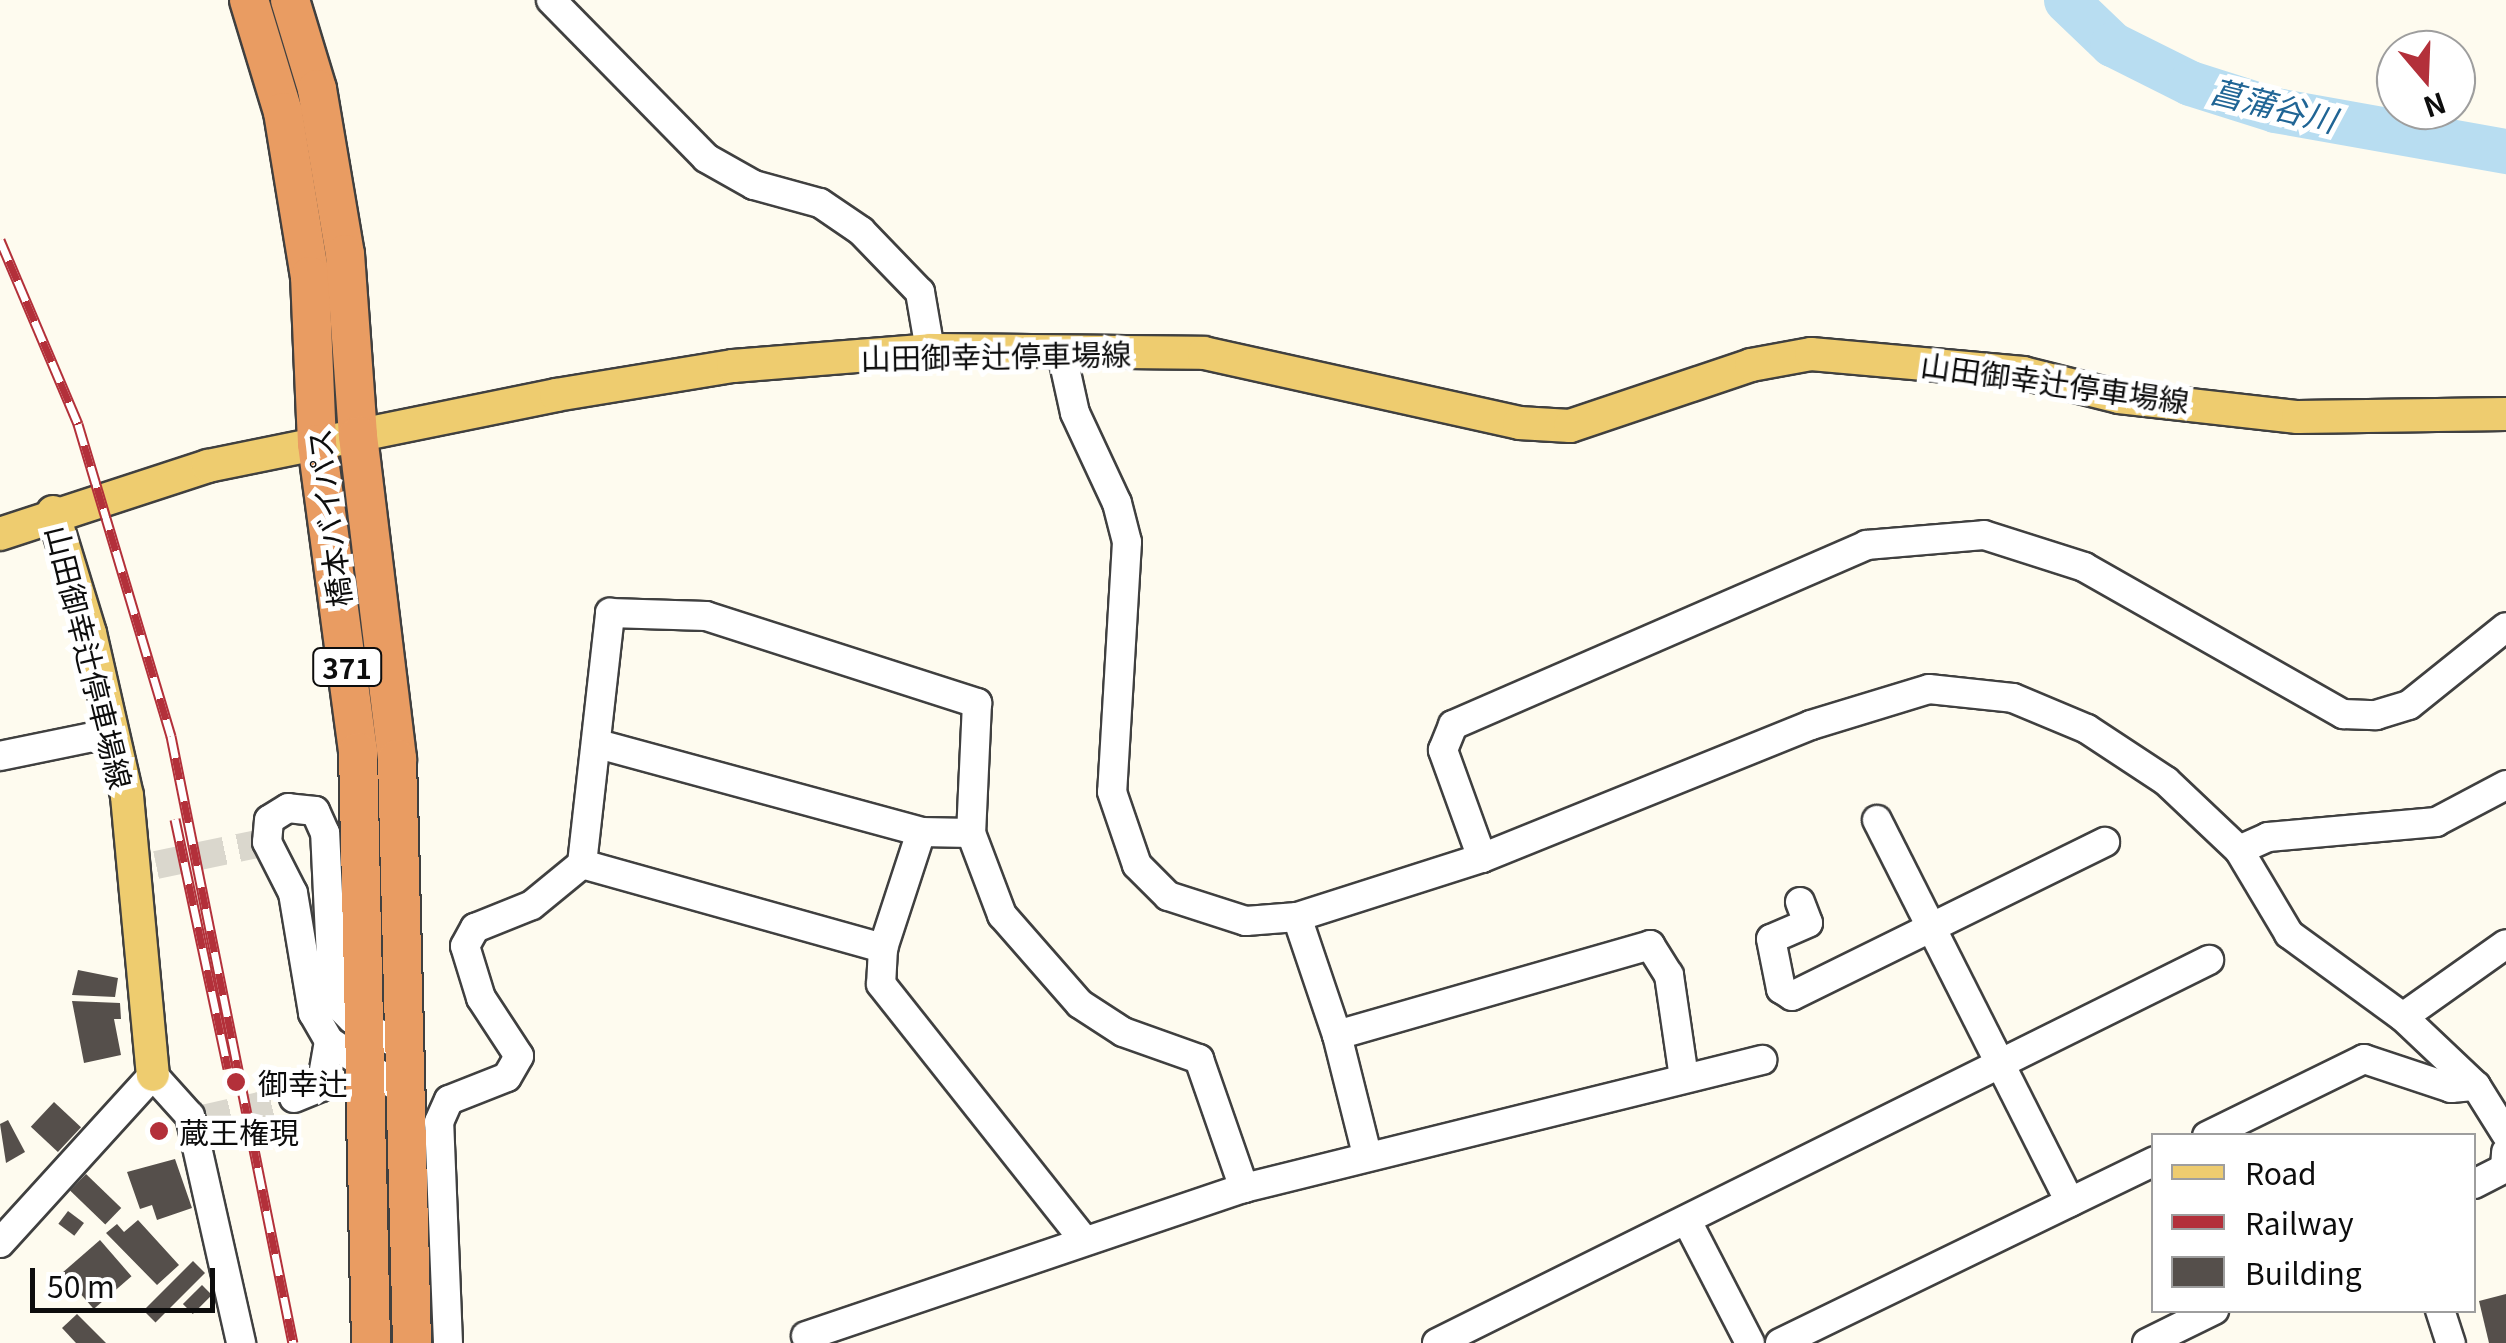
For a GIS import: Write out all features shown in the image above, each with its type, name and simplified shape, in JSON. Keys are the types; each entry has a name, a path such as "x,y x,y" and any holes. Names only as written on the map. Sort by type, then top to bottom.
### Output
{"highway":[{"name":"橋本バイパス","path":"249,0 283,112 310,276 317,444 358,752 371,1343"},
{"name":"橋本バイパス","path":"290,0 317,90 345,254 358,436 397,759 412,1343"}],"main road":[{"name":"山田御幸辻停車場線","path":"154,1075 143,868 90,633 53,512 208,466 733,366 930,350 1062,354 1204,352 1519,423 1570,426 1752,365 1811,354 2023,373 2120,398 2298,417 2506,414"},
{"path":"0,534 53,512"}],"street":[{"path":"551,0 706,158 754,186 820,203 861,232 920,292 930,350"},
{"path":"1062,354 1075,414 1117,502 1126,542 1113,712 1112,792 1120,828 1138,864 1168,896 1246,921 1297,917 1482,858 1811,725 1929,689 2012,698 2087,729 2166,781 2239,850 2289,934 2404,1017 2476,1086 2506,1134"},
{"path":"1482,858 1443,750 1453,725 1866,545 1984,536 2084,567 2343,714 2376,715 2409,705 2506,626"},
{"path":"448,1343 439,1122 449,1100 507,1076 519,1056 482,998 464,946 475,928 532,905 582,864 610,613 706,616 977,703 971,833 1002,915 1080,1004 1122,1032 1199,1059 1244,1188"},
{"path":"0,756 112,734"},
{"path":"598,744 920,832 971,833"},
{"path":"2239,850 2268,837 2436,822 2506,785"},
{"path":"294,1098 321,1087 329,1041 313,1013 288,872 268,842 270,820 288,808 315,811 325,832 333,1000 406,1093"},
{"path":"1877,820 2070,1202"},
{"path":"920,832 883,948 881,984 1084,1240"},
{"path":"1800,902 1808,923 1772,938 1781,989 1792,996 2105,842"},
{"path":"582,864 883,948"},
{"path":"1297,917 1337,1035 1367,1154"},
{"path":"2404,1017 2506,944"},
{"path":"1337,1035 1650,945 1669,975 1684,1078"},
{"path":"1438,1343 2209,960"},
{"path":"329,1041 403,1047"},
{"path":"2212,1133 2364,1059 2451,1088 2476,1086"},
{"path":"806,1336 1244,1188 1367,1154 1762,1060"},
{"path":"0,1243 154,1075 196,1118 242,1343"},
{"path":"2476,1183 2504,1168 2506,1152"},
{"path":"1780,1343 2151,1162"},
{"path":"1687,1221 1750,1343"},
{"path":"2147,1343 2208,1313"},
{"path":"2441,1313 2450,1343"}],"building":[{"path":"78,970 118,978 115,997 72,995"},
{"path":"72,1001 120,1003 121,1019 114,1019 121,1055 84,1063"},
{"path":"54,1102 81,1127 58,1152 31,1127"},
{"path":"8,1120 25,1152 6,1163 0,1124"},
{"path":"175,1159 192,1208 157,1220 152,1205 140,1209 127,1172"},
{"path":"86,1174 121,1208 105,1225 70,1191"},
{"path":"68,1211 84,1223 74,1236 58,1224"},
{"path":"138,1220 179,1265 157,1285 106,1233 117,1224 124,1232"},
{"path":"100,1240 131,1276 94,1309 62,1273"},
{"path":"193,1261 205,1273 156,1323 144,1310"},
{"path":"202,1285 212,1295 193,1314 183,1304"},
{"path":"2506,1294 2506,1343 2489,1343 2479,1301"},
{"path":"77,1314 106,1343 76,1343 62,1328"}],"waterway":[{"name":"菖蒲谷川","path":"2066,0 2112,44 2190,83 2275,110 2506,151"}],"tunnel":[{"path":"156,865 267,842"},
{"path":"203,1119 294,1098"}],"railway":[{"path":"0,240 78,424 171,736 293,1343"},
{"path":"175,819 228,1068"}],"place":[{"name":"御幸辻","path":"236,1082"},
{"name":"蔵王権現","path":"159,1131"}]}
